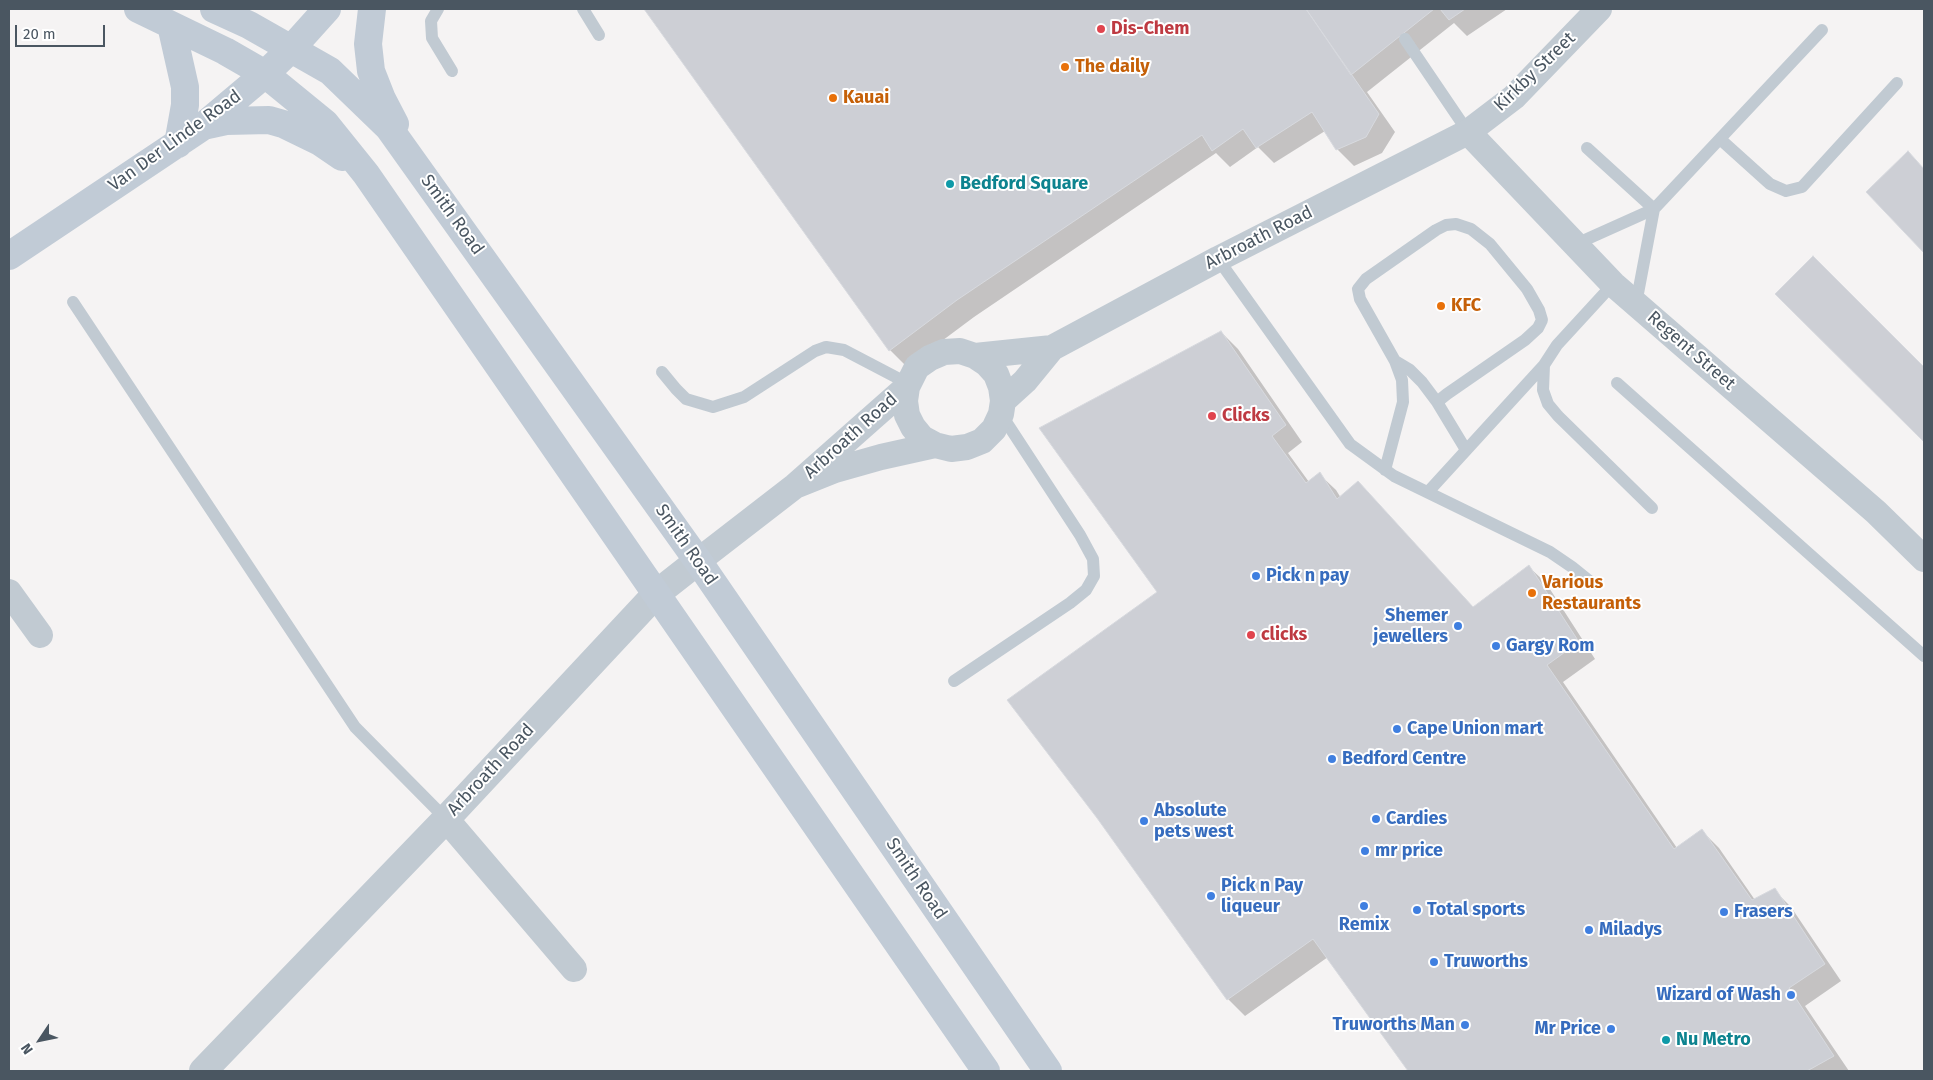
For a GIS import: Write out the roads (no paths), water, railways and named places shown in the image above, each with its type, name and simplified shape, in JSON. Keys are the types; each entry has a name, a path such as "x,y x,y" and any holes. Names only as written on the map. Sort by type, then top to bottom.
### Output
{"main road":[{"path":"138,9 225,51 265,74 325,123 366,174 986,1071"},
{"name":"Smith Road","path":"214,9 330,71 389,128 698,561 1048,1071"},
{"name":"Van Der Linde Road","path":"9,256 202,127 265,74 291,49 327,9"},
{"path":"372,9 368,44 371,71 382,98 427,179"},
{"path":"171,25 185,87 185,105 178,144"},
{"path":"202,127 226,120 249,119 276,122 320,142 366,174"}],"street":[{"name":"Kirkby Street","path":"1468,132 1514,97 1599,9"},
{"name":"Regent Street","path":"1468,132 1613,284 1876,512 1924,558"},
{"name":"Arbroath Road","path":"975,356 1052,348 1218,259 1468,132"},
{"name":"Arbroath Road","path":"1002,407 1052,348"},
{"path":"960,351 975,356 987,364 996,374 1001,387 1002,407 994,429 982,441 967,447 951,449 934,445 922,438 913,428 907,415 905,401 908,386 917,368 930,358 944,352 960,351"},
{"name":"Arbroath Road","path":"203,1071 446,819 656,594 796,486 908,386"},
{"name":"Arbroath Road","path":"796,486 835,470 934,445"},
{"path":"9,592 40,635"},
{"path":"446,819 574,969"}],"lane":[{"path":"438,9 431,21 432,38 452,71"},
{"path":"584,9 599,35"},
{"path":"1576,244 1654,208 1822,30"},
{"path":"1405,39 1468,132"},
{"path":"1720,139 1770,184 1786,191 1802,187 1897,84"},
{"path":"1587,148 1654,208"},
{"path":"1636,304 1654,208"},
{"path":"1385,470 1403,402 1402,380 1395,361 1360,299 1358,289 1361,284 1393,260 1446,225 1456,224 1471,229 1490,244 1527,289 1539,310 1542,320 1538,328 1525,340 1438,402"},
{"path":"1218,259 1350,444 1385,470 1550,552 1572,566 1593,584"},
{"path":"1428,492 1544,365 1557,346 1613,284"},
{"path":"73,302 355,726 446,819"},
{"path":"662,372 686,399 713,407 744,398 815,351 826,347 844,350 908,386"},
{"path":"1395,361 1416,375 1438,402 1466,450"},
{"path":"1544,365 1542,383 1548,404 1652,508"},
{"path":"1617,383 1924,656"},
{"path":"954,681 1070,604 1086,590 1094,576 1093,559 1002,407"}],"place":[{"name":"Dis-Chem","path":"1101,29"},
{"name":"The daily","path":"1065,67"},
{"name":"Kauai","path":"833,98"},
{"name":"Bedford Square","path":"950,184"},
{"name":"KFC","path":"1441,306"},
{"name":"Clicks","path":"1212,416"},
{"name":"Pick n pay","path":"1256,576"},
{"name":"Various Restaurants","path":"1532,593"},
{"name":"Shemer jewellers","path":"1458,626"},
{"name":"clicks","path":"1251,635"},
{"name":"Gargy Rom","path":"1496,646"},
{"name":"Cape Union mart","path":"1397,729"},
{"name":"Bedford Centre","path":"1332,759"},
{"name":"Cardies","path":"1376,819"},
{"name":"Absolute pets west","path":"1144,821"},
{"name":"mr price","path":"1365,851"},
{"name":"Pick n Pay liqueur","path":"1211,896"},
{"name":"Remix","path":"1364,906"},
{"name":"Total sports","path":"1417,910"},
{"name":"Frasers","path":"1724,912"},
{"name":"Miladys","path":"1589,930"},
{"name":"Truworths","path":"1434,962"},
{"name":"Wizard of Wash","path":"1791,995"},
{"name":"Truworths Man","path":"1465,1025"},
{"name":"Mr Price","path":"1611,1029"},
{"name":"Nu Metro","path":"1666,1040"}]}
